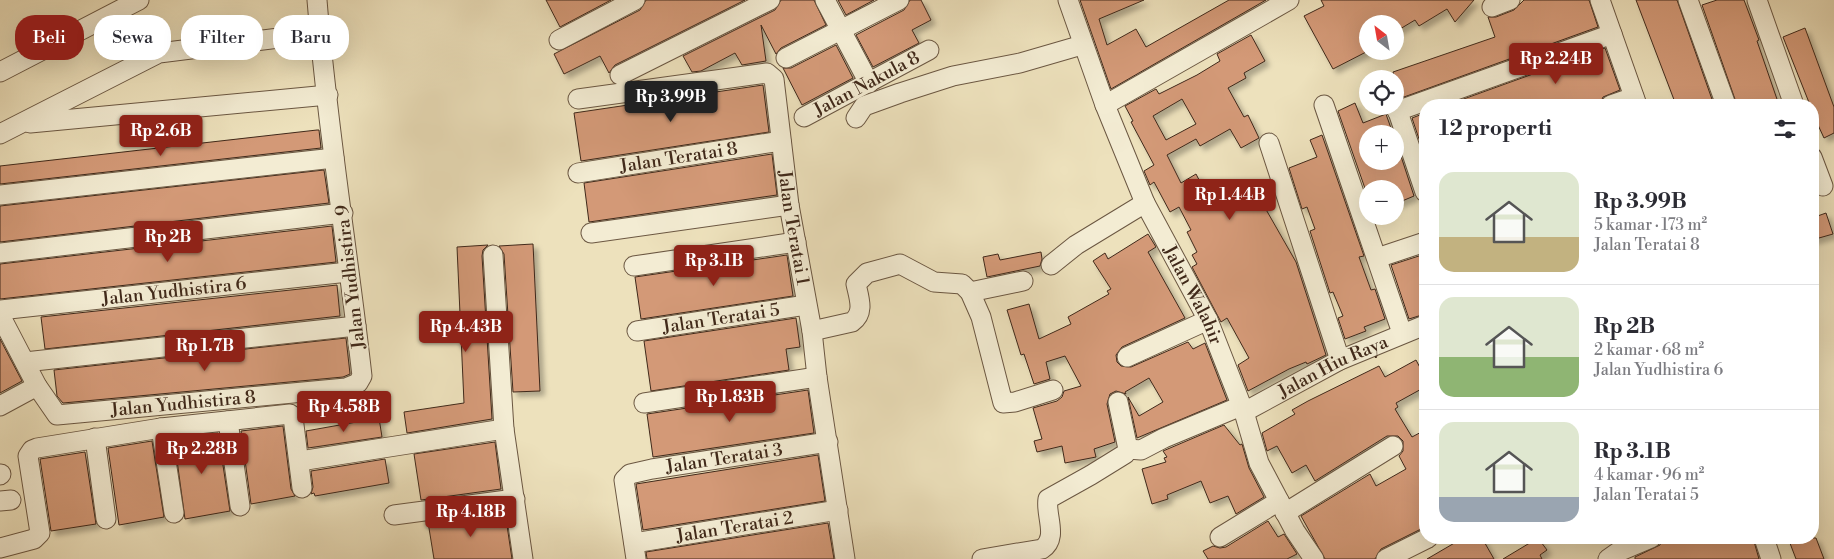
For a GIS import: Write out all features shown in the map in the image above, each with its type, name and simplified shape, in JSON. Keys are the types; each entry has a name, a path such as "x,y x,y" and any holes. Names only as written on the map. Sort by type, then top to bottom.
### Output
{"street":[{"path":"0,72 139,0"},
{"name":"Jalan Yudhistira 9","path":"316,0 318,15"},
{"path":"559,40 635,0"},
{"path":"620,75 743,6 770,0"},
{"path":"825,0 868,83"},
{"path":"786,58 899,0"},
{"name":"Jalan Walahir","path":"1068,0 1082,46 1145,203 1208,320 1242,409 1259,463 1282,507 1314,559"},
{"path":"1105,106 1289,0"},
{"path":"1492,7 1510,0"},
{"path":"1600,0 1635,99"},
{"path":"1688,0 1724,99"},
{"path":"1757,0 1792,99"},
{"path":"1420,99 1612,34"},
{"path":"0,134 159,53 273,40"},
{"path":"856,118 864,106 953,76 1020,63 1082,46"},
{"name":"Jalan Nakula 8","path":"804,117 929,50"},
{"name":"Jalan Yudhistira 9","path":"323,60 362,376 358,383 346,388"},
{"name":"Jalan Teratai 1","path":"578,99 767,73 774,79 789,205 812,332 816,377 828,442 845,559"},
{"path":"19,124 328,95"},
{"path":"1404,104 1419,99"},
{"path":"1324,105 1402,333"},
{"path":"1399,115 1419,164"},
{"name":"Jalan Teratai 8","path":"578,173 780,141"},
{"path":"1269,143 1340,360"},
{"path":"0,195 334,158"},
{"path":"1051,265 1076,245 1145,203"},
{"path":"591,233 789,205"},
{"path":"0,253 343,213"},
{"path":"634,266 796,242"},
{"path":"1377,258 1419,244"},
{"path":"493,255 504,429 523,559"},
{"path":"812,332 857,319 861,308 856,284 862,277 867,273 896,265 905,265 934,282 962,284 970,292 981,317 1003,403 1015,402 1053,390"},
{"name":"Jalan Yudhistira 6","path":"0,310 348,272"},
{"path":"970,292 1023,281"},
{"name":"Jalan Teratai 5","path":"637,331 806,304"},
{"path":"0,315 6,336 25,362 38,386 0,406"},
{"path":"1128,357 1208,320"},
{"path":"25,362 356,326"},
{"name":"Jalan Hiu Raya","path":"1128,449 1141,450 1164,438 1242,409 1340,360 1419,327"},
{"path":"644,403 816,377"},
{"name":"Jalan Yudhistira 8","path":"38,386 57,415 346,388"},
{"path":"982,559 1042,550 1046,546 1050,538 1048,499 1091,476 1125,454 1128,449 1118,402"},
{"path":"0,548 34,538 40,533 29,453 36,448 161,428 290,414 293,417 302,488"},
{"path":"228,421 240,506"},
{"path":"161,428 174,513"},
{"path":"300,462 504,429"},
{"path":"95,438 106,519"},
{"name":"Jalan Teratai 3","path":"635,551 624,480 630,474 828,442"},
{"path":"1220,537 1282,507 1393,446"},
{"path":"394,515 514,499"},
{"name":"Jalan Teratai 2","path":"635,551 838,510"},
{"path":"1386,559 1419,542"},
{"path":"1608,559 1618,552 1637,544"},
{"path":"1766,544 1772,559"}],"building":[{"path":"546,0 611,0 560,27"},
{"path":"646,0 745,0 615,65 609,73 600,56 564,74 554,54 640,10"},
{"path":"781,0 814,0 826,25 781,48 776,54 761,25 766,61 742,65 735,53 701,71 692,72 683,56 775,10"},
{"path":"838,0 874,0 846,15"},
{"path":"910,0 921,0 931,20 912,30 919,43 873,67 856,35 904,10"},
{"path":"1080,0 1144,0 1099,19 1107,45 1136,29 1146,47 1229,0 1266,0 1111,89"},
{"path":"1321,0 1474,0 1455,22 1447,9 1419,26 1415,20 1404,27 1404,15 1359,15 1359,56 1333,69 1304,16 1324,6"},
{"path":"1524,0 1589,0 1598,27 1404,97 1404,70 1399,70 1495,37 1488,17 1496,17 1514,10"},
{"path":"1636,0 1677,0 1712,99 1674,99"},
{"path":"1717,0 1744,0 1759,40 1757,41 1777,99 1735,99 1702,5"},
{"path":"1805,28 1834,107 1834,133 1824,138 1819,127 1819,99 1808,99 1783,37"},
{"path":"1251,35 1265,61 1244,73 1246,78 1228,88 1244,117 1248,115 1259,138 1241,148 1230,129 1200,146 1196,139 1167,155 1181,183 1196,174 1208,197 1239,180 1252,203 1260,199 1296,262 1326,355 1307,364 1306,362 1289,369 1248,391 1238,365 1249,358 1227,318 1221,322 1192,267 1197,264 1192,255 1197,252 1187,232 1191,230 1179,207 1170,212 1154,182 1150,185 1144,171 1154,165 1131,122 1133,121 1125,106 1156,89 1159,94 1197,75 1220,61 1217,54","holes":["1182,99 1196,124 1166,140 1153,116"]},
{"path":"836,45 853,78 802,105 783,68 791,68"},
{"path":"1605,48 1620,90 1602,99 1464,99"},
{"path":"763,85 769,132 581,161 574,113"},
{"path":"1355,103 1363,123 1386,115 1390,125 1359,125 1359,170 1404,170 1404,165 1414,196 1404,200 1404,180 1362,180 1338,111"},
{"path":"1419,115 1419,139 1412,118"},
{"path":"319,130 321,148 0,184 0,166"},
{"path":"1322,135 1364,256 1359,257 1371,290 1375,289 1385,319 1364,327 1366,331 1345,339 1338,318 1343,316 1333,292 1330,293 1310,231 1315,229 1307,207 1302,209 1289,168 1317,157 1310,140"},
{"path":"772,154 777,195 589,222 584,183"},
{"path":"324,170 329,203 0,242 0,206"},
{"path":"1826,213 1833,234 1819,238 1819,216"},
{"path":"332,226 336,262 0,299 0,264"},
{"path":"1148,234 1156,247 1148,252 1185,318 1122,347 1116,355 1117,362 1121,366 1131,367 1188,342 1193,349 1205,343 1227,400 1137,438 1128,397 1139,416 1163,402 1149,378 1125,392 1126,394 1116,391 1110,394 1107,404 1115,442 1094,449 1096,457 1065,463 1062,446 1037,452 1034,441 1042,439 1033,408 1057,401 1062,397 1064,391 1081,386 1065,356 1046,362 1050,379 1034,384 1024,354 1021,355 1007,310 1029,304 1039,339 1071,324 1068,317 1109,294 1107,291 1111,289 1093,261 1105,253 1108,259"},
{"path":"533,244 540,391 513,392 504,254 499,246"},
{"path":"488,245 483,250 482,256 492,419 407,433 404,412 464,403 457,247"},
{"path":"1041,252 1040,266 987,277 983,257 998,254 1000,260"},
{"path":"787,255 793,296 641,319 635,277"},
{"path":"1419,256 1419,316 1409,319 1391,265"},
{"path":"337,285 340,316 45,349 41,317"},
{"path":"796,318 800,347 786,349 789,370 651,391 644,341"},
{"path":"346,338 350,374 343,377 63,403 57,396 54,370"},
{"path":"0,339 22,381 0,393"},
{"path":"1416,360 1419,366 1419,390 1396,403 1398,407 1395,409 1412,437 1419,433 1419,530 1381,549 1375,559 1325,559 1301,516 1370,474 1376,486 1406,469 1399,456 1403,451 1403,441 1398,436 1387,436 1315,481 1306,465 1292,473 1277,446 1267,451 1262,433 1295,414 1292,410 1379,366 1385,377"},
{"path":"808,390 814,433 653,457 647,414"},
{"path":"379,418 382,437 308,448 306,431"},
{"path":"1224,425 1240,445 1242,444 1249,468 1264,497 1236,514 1228,496 1210,503 1201,481 1167,495 1168,499 1152,504 1142,469 1166,462 1164,458 1167,457 1163,451"},
{"path":"283,426 291,489 295,496 251,504 241,431"},
{"path":"218,433 230,511 185,519 174,438"},
{"path":"152,441 164,517 119,525 108,448"},
{"path":"495,442 501,489 421,500 414,454"},
{"path":"85,452 96,524 51,531 40,459"},
{"path":"818,455 825,501 643,530 636,484"},
{"path":"385,459 389,483 315,496 314,493 311,494 313,487 311,471"},
{"path":"505,512 512,559 434,559 428,522"},
{"path":"1268,521 1278,537 1284,534 1297,554 1287,559 1208,559 1203,551 1213,546 1226,547"},
{"path":"828,523 834,559 647,559 646,552"},
{"path":"1453,544 1485,544 1494,559 1427,559"},
{"path":"1528,544 1542,544 1547,550 1540,555 1542,559 1503,559"},
{"path":"1755,544 1759,559 1635,559 1635,557 1660,545"},
{"path":"1790,544 1818,544 1824,559 1796,559"}]}
